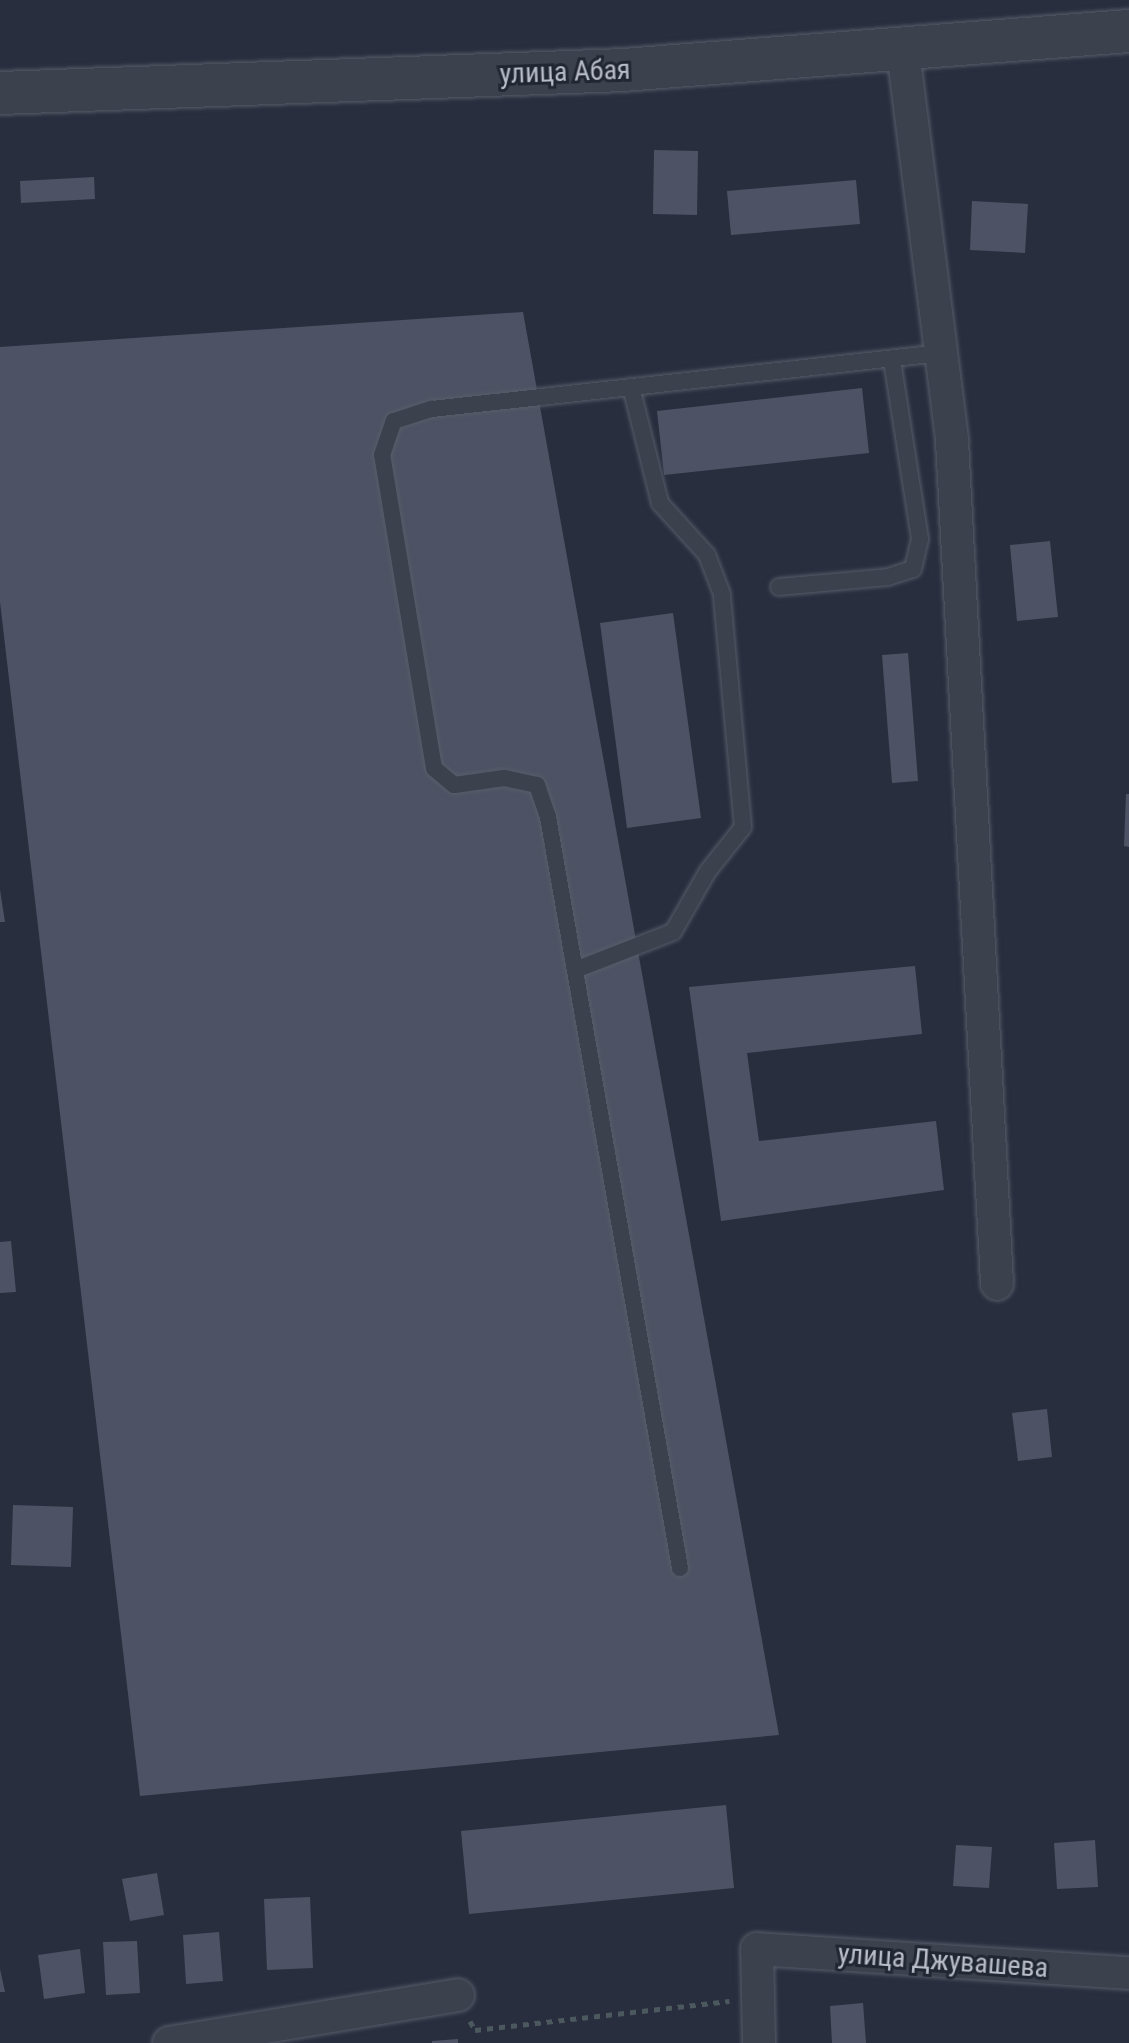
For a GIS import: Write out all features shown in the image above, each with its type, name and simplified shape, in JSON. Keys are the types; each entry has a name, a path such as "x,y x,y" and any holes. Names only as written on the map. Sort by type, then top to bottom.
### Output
{"street":[{"name":"улица Абая","path":"0,93 623,70 903,51 1129,31"},
{"path":"903,51 953,457 997,1284"},
{"name":"улица Джувашева","path":"758,1998 757,1949 1129,1973"},
{"path":"169,2043 458,1995"},
{"path":"758,1998 759,2043"}],"lane":[{"path":"680,1568 548,817 537,785 504,778 454,785 434,768 382,455 394,421 432,409 940,353"},
{"path":"779,587 888,577 913,569 920,539 892,360"},
{"path":"575,970 673,932 708,871 743,827 722,594 707,555 660,503 631,387"}],"path":[{"path":"458,1995 475,2030 758,1998"}],"building":[{"path":"654,150 698,151 697,215 653,214"},
{"path":"94,177 95,199 21,203 20,181"},
{"path":"856,180 860,224 731,235 727,191"},
{"path":"972,201 1028,204 1025,253 970,250"},
{"path":"523,312 779,1735 140,1796 0,602 0,347"},
{"path":"862,388 869,453 664,475 657,411"},
{"path":"1050,541 1058,617 1017,621 1010,545"},
{"path":"673,613 701,818 627,828 600,623"},
{"path":"908,653 918,781 892,783 882,655"},
{"path":"1126,794 1129,794 1129,847 1124,846"},
{"path":"0,890 5,922 0,922"},
{"path":"915,966 922,1034 747,1053 759,1141 936,1121 944,1190 721,1221 689,987"},
{"path":"11,1241 16,1292 0,1293 0,1242"},
{"path":"1047,1409 1052,1457 1018,1461 1012,1413"},
{"path":"13,1505 73,1507 71,1567 11,1565"},
{"path":"726,1805 734,1888 469,1914 461,1831"},
{"path":"1095,1840 1098,1887 1057,1889 1054,1843"},
{"path":"956,1845 992,1847 989,1888 953,1886"},
{"path":"157,1873 164,1915 130,1921 122,1879"},
{"path":"310,1897 313,1968 267,1970 264,1899"},
{"path":"219,1932 223,1981 186,1984 183,1935"},
{"path":"137,1941 140,1993 106,1995 103,1942"},
{"path":"80,1949 85,1993 44,1999 38,1955"},
{"path":"0,1969 5,1992 0,1992"},
{"path":"863,2003 866,2043 832,2043 830,2006"},
{"path":"458,2039 458,2043 432,2043 432,2041"}]}
